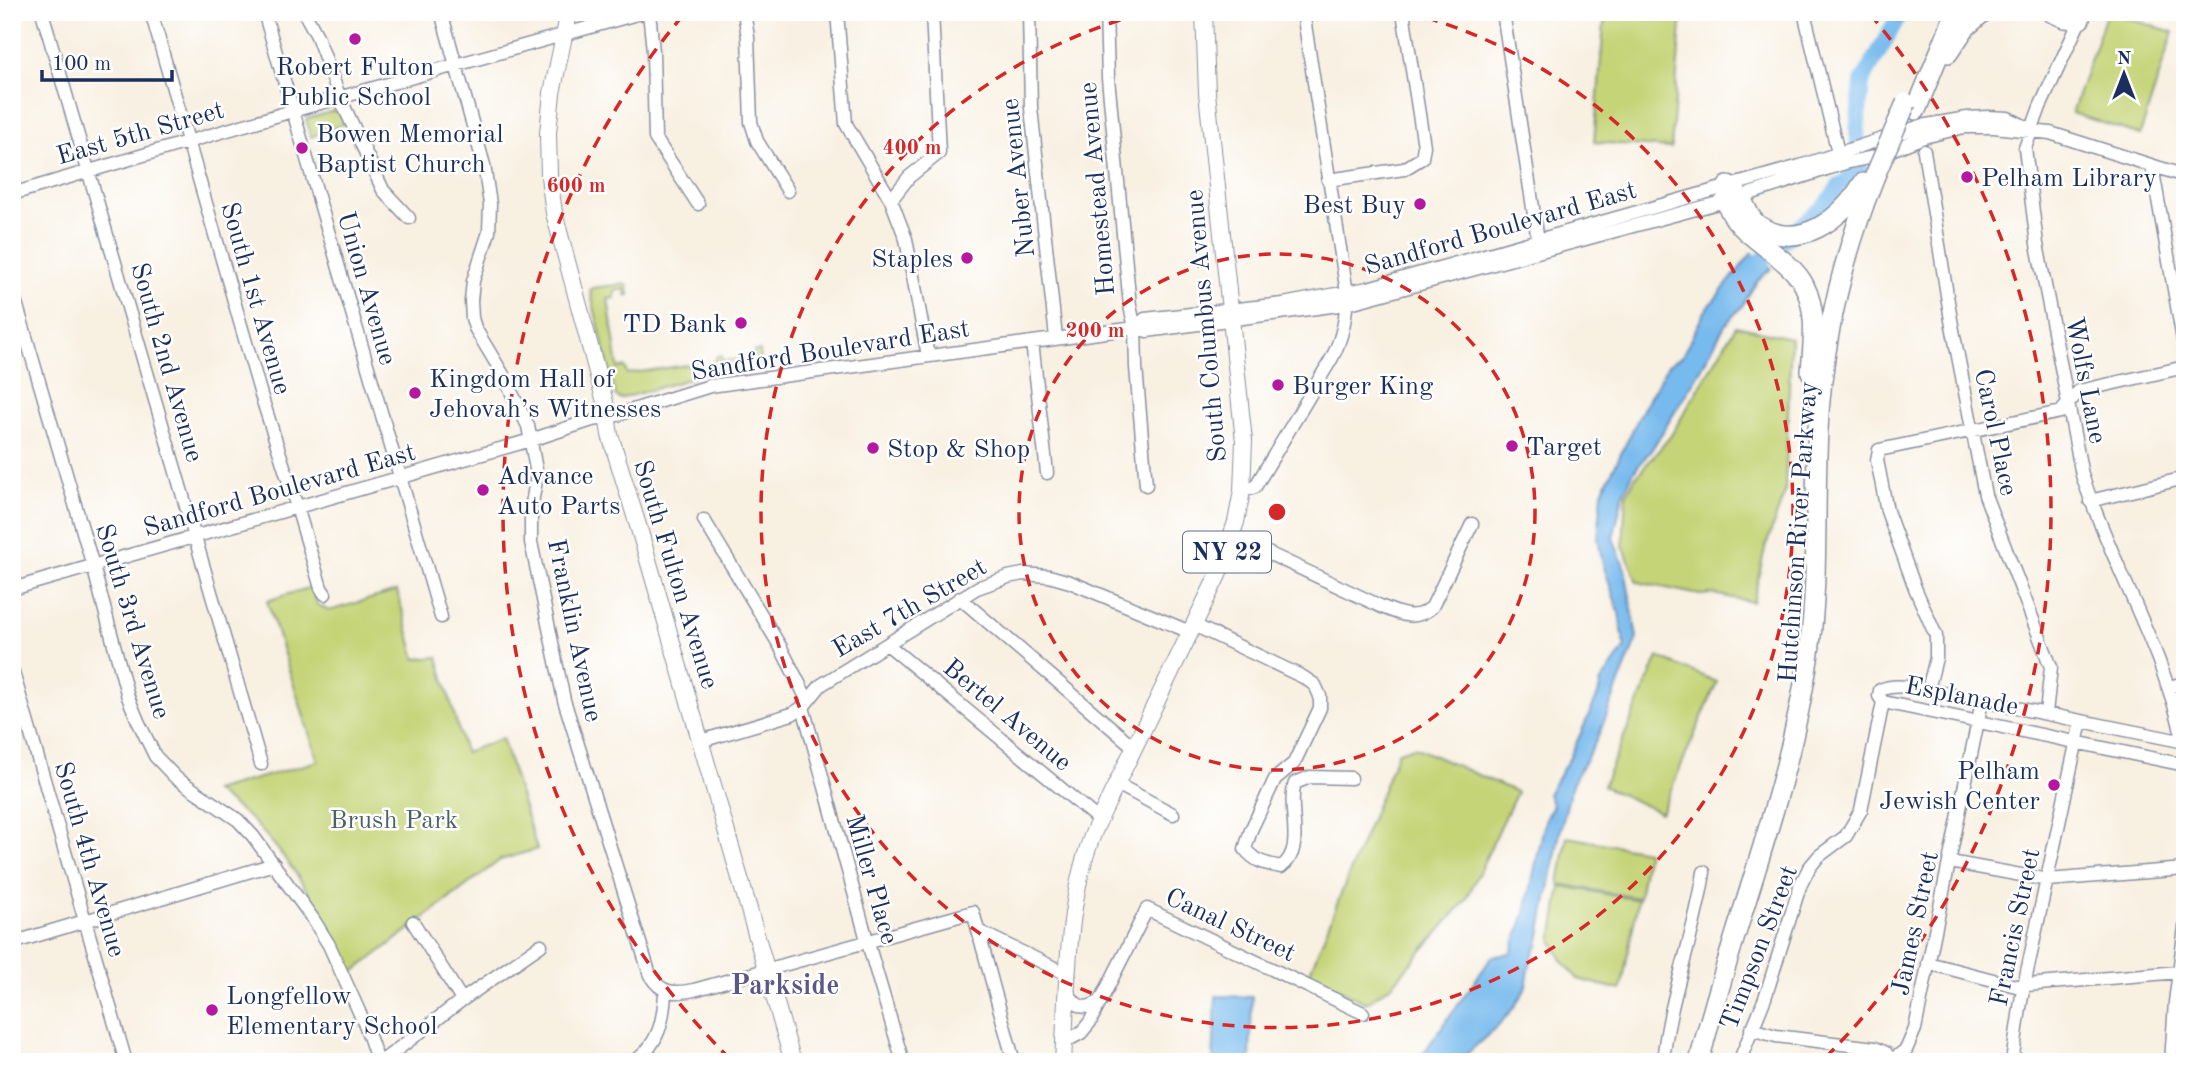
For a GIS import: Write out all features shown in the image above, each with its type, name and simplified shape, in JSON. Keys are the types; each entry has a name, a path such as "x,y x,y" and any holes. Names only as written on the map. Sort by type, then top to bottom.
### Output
{"highway":[{"name":"Hutchinson River Parkway","path":"1915,102 1944,12"},
{"name":"Hutchinson River Parkway","path":"1699,1062 1721,980 1775,812 1789,759 1809,651 1815,576 1818,425 1826,345 1849,249 1876,172 1915,102 1956,12"},
{"path":"1915,102 1960,34 1983,12"},
{"path":"2051,12 2065,18 2079,14"},
{"name":"Hutchinson River Parkway","path":"1710,1062 1791,794 1811,714 1825,603 1829,430 1834,366 1856,261 1870,219 1876,172"},
{"path":"1754,229 1787,234 1816,230 1844,210 1876,172"},
{"path":"1732,195 1734,216 1754,229 1803,283 1813,316 1808,470 1809,539 1815,576"}],"main road":[{"name":"South Fulton Avenue","path":"569,12 549,115 550,186 560,236 606,402 610,435 625,490 640,532 793,1062"},
{"name":"South Columbus Avenue","path":"1063,1062 1079,875 1099,820 1218,575 1232,536 1242,491 1244,431 1207,93 1204,12"}],"street":[{"name":"South 2nd Avenue","path":"42,12 261,764"},
{"name":"South 1st Avenue","path":"151,12 261,395 325,594"},
{"name":"Union Avenue","path":"264,12 441,617"},
{"path":"304,12 317,36 340,98 383,190 409,218"},
{"name":"Franklin Avenue","path":"441,12 484,166 490,204 489,232 473,281 472,317 475,328 517,401 528,426 537,475 531,509 531,542 564,700 650,975 654,983 665,991"},
{"name":"East 5th Street","path":"12,194 292,111 646,12"},
{"path":"646,12 653,51 655,138 698,204"},
{"path":"744,12 748,37 750,112 757,141 788,191"},
{"path":"837,12 846,124 891,200 906,239 928,356"},
{"path":"891,200 909,177 939,153 932,12"},
{"name":"Nuber Avenue","path":"1029,12 1031,108 1056,338"},
{"name":"Homestead Avenue","path":"1106,12 1108,78 1130,306 1135,328 1146,485"},
{"path":"1242,491 1255,487 1332,358 1345,327 1347,299 1303,12"},
{"path":"1328,180 1404,169 1422,158 1424,146 1403,12"},
{"path":"1503,12 1539,246"},
{"path":"1804,12 1842,159"},
{"name":"Wolfs Lane","path":"2079,14 2025,148 2036,244 2082,475 2168,687 2184,745"},
{"name":"Sandford Boulevard East","path":"12,589 710,386 1135,328 1145,319 1232,315 1347,299 1732,195 1842,159 1874,143 1921,127 1967,118 2008,118 2032,131"},
{"name":"Sandford Boulevard East","path":"1842,159 1876,172 1924,137 1964,127 2032,131"},
{"path":"2032,131 2050,132 2185,176"},
{"name":"Carol Place","path":"1924,151 1951,320 1985,495 2051,667 2046,713"},
{"path":"2152,166 2185,351"},
{"name":"South 3rd Avenue","path":"12,289 93,566 128,697 155,756 176,778 238,820 274,864 329,944 379,1062"},
{"path":"1032,342 1047,473"},
{"path":"1928,690 1936,658 1936,636 1914,588 1887,511 1877,454 1882,448 2061,412 2079,391 2185,367"},
{"path":"2091,500 2185,478"},
{"name":"Miller Place","path":"704,520 780,646 806,704 866,940 903,1062"},
{"path":"1232,536 1380,606 1403,615 1416,616 1432,607 1472,524"},
{"name":"East 7th Street","path":"701,741 792,714 806,704 821,685 977,588 1008,577 1049,576 1192,629 1303,677 1314,685 1320,696 1320,708 1294,763 1275,779 1251,830 1245,849 1251,858 1264,864 1282,867 1290,860 1294,848 1292,793 1295,783 1310,776 1351,778"},
{"path":"960,598 1135,748"},
{"name":"Bertel Avenue","path":"887,644 1099,820"},
{"name":"South 4th Avenue","path":"12,669 126,1062"},
{"path":"2168,687 2185,683"},
{"name":"Esplanade","path":"2184,745 2046,713 1928,690 1897,686 1880,690 1879,696 1883,702 2185,765"},
{"name":"James Street","path":"1890,1061 1911,1044 1982,701"},
{"name":"Timpson Street","path":"1739,1062 1765,998 1800,886 1814,862 1846,836 1861,810 1883,702"},
{"name":"Francis Street","path":"2012,1062 2025,986 2081,721"},
{"path":"1117,784 1173,814"},
{"path":"1950,862 2048,880 2185,869"},
{"path":"12,943 274,864"},
{"path":"1663,1062 1666,1032 1700,903 1704,872"},
{"name":"Canal Street","path":"1064,1042 1081,1033 1100,1002 1147,909 1363,1013"},
{"path":"635,1062 651,1047 657,1036 664,1012 665,991 678,993 694,990 973,912 1014,1062"},
{"path":"413,922 462,1000"},
{"path":"2171,1062 2185,927"},
{"path":"980,932 1069,975"},
{"path":"379,1062 541,944"},
{"path":"1928,963 2016,986 2179,972"},
{"path":"1068,992 1081,1007 1091,1007 1100,1002"},
{"path":"1751,1029 1776,1036 1875,1048 1886,1053 1890,1061"},
{"path":"12,1053 15,1062"}],"green space":[{"path":"1605,12 1682,12 1671,148 1594,142"},
{"path":"2107,12 2173,32 2140,135 2072,113"},
{"path":"340,109 346,123 311,137 306,119"},
{"path":"625,284 628,286 629,295 626,296 625,289 615,291 615,298 608,299 618,368 625,367 627,374 693,364 695,377 620,399 616,396 590,291 592,288"},
{"path":"1736,326 1791,338 1785,492 1765,548 1753,602 1713,594 1700,595 1637,582 1623,545 1626,495 1635,478 1670,437"},
{"path":"754,351 760,351 761,363 714,372 713,364 717,356 721,355 723,361 753,357"},
{"name":"Brush Park","path":"311,587 317,604 329,611 397,591 416,659 438,657 465,753 502,738 537,849 500,860 351,974 321,913 282,854 248,817 214,791 318,761 267,601"},
{"path":"1658,657 1717,682 1661,813 1603,786"},
{"path":"1414,747 1517,792 1466,900 1393,984 1366,1003 1309,974 1398,752"},
{"path":"1567,837 1647,851 1639,898 1559,884"},
{"path":"1561,886 1638,900 1621,990 1578,979 1562,960 1552,940"}],"water":[{"path":"1752,253 1772,268 1758,280 1742,306 1725,325 1652,449 1634,471 1623,495 1613,538 1625,569 1637,638 1597,739 1572,784 1538,946 1532,957 1523,993 1502,1021 1458,1062 1411,1062 1424,1052 1492,957 1511,953 1525,913 1546,817 1553,806 1548,794 1570,757 1598,695 1601,682 1625,647 1619,613 1598,539 1602,492 1668,365 1682,356 1704,313"},
{"path":"1216,996 1252,997 1250,1062 1213,1062"}],"waterway":[{"path":"1747,275 1827,204 1839,186 1860,170 1857,133 1862,82 1901,12"}],"place":[{"name":"Robert Fulton Public School","path":"355,39"},
{"name":"Bowen Memorial Baptist Church","path":"302,148"},
{"name":"Pelham Library","path":"1967,177"},
{"name":"Best Buy","path":"1420,204"},
{"name":"Staples","path":"967,258"},
{"name":"TD Bank","path":"741,323"},
{"name":"Burger King","path":"1278,385"},
{"name":"Kingdom Hall of Jehovah’s Witnesses","path":"415,393"},
{"name":"Target","path":"1512,446"},
{"name":"Stop & Shop","path":"873,448"},
{"name":"Advance Auto Parts","path":"483,490"},
{"name":"Pelham Jewish Center","path":"2054,785"},
{"name":"Longfellow Elementary School","path":"212,1010"}],"district":[{"name":"Parkside","path":"785,984"}]}
